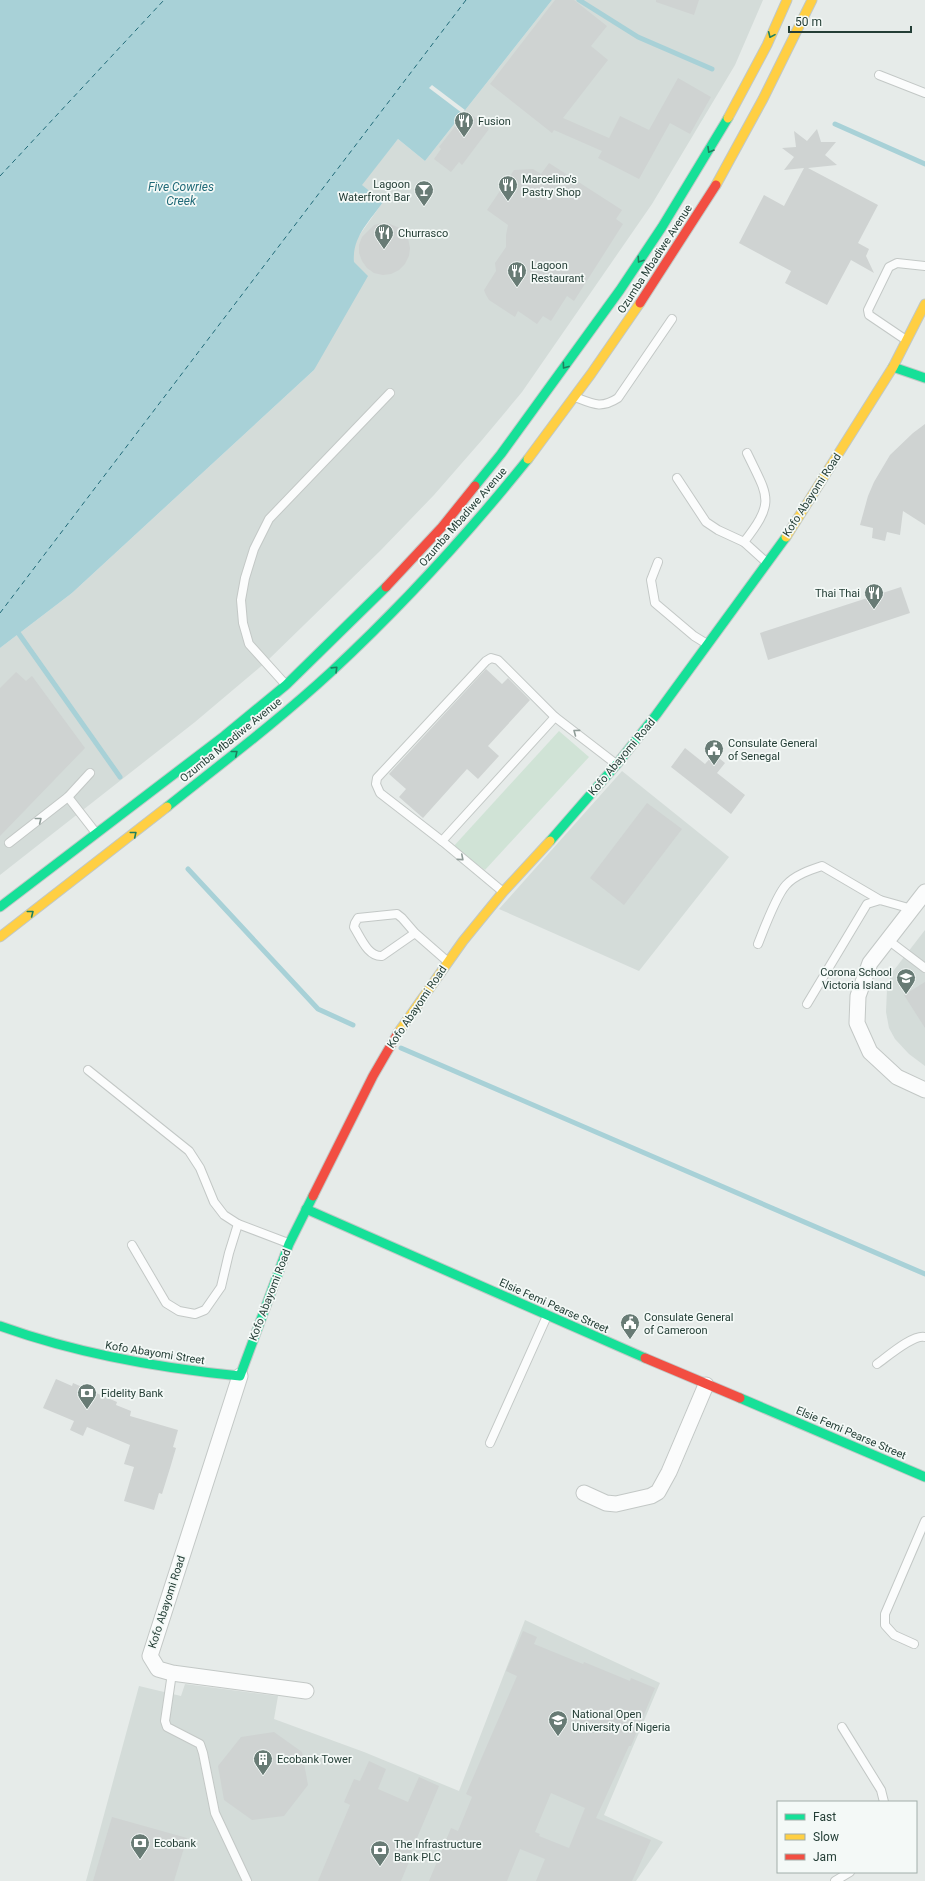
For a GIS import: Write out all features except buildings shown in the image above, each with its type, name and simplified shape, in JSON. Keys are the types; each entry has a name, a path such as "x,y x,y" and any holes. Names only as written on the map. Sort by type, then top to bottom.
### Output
{"main road":[{"name":"Ozumba Mbadiwe Avenue","path":"0,907 218,740 286,685 391,582 442,527 510,442 620,290 662,227 738,101 767,45 787,0"},
{"name":"Ozumba Mbadiwe Avenue","path":"0,937 127,840 331,673 406,599 468,532 519,471 575,397 638,308 689,230 732,158 779,69 812,0"},
{"name":"Kofo Abayomi Road","path":"240,1376 289,1244 373,1076 404,1024 448,962 503,892 553,838 617,764 656,715 708,644 783,540 893,367 925,304"},
{"path":"893,367 925,378"},
{"name":"Elsie Femi Pearse Street","path":"306,1209 706,1385 924,1476"},
{"name":"Kofo Abayomi Street","path":"0,1326 29,1337 116,1361 181,1371 240,1376"}],"street":[{"path":"925,892 870,962 858,996 857,1023 870,1052 897,1077 925,1090"},
{"name":"Kofo Abayomi Road","path":"240,1376 150,1656 158,1669 172,1673 306,1691"},
{"path":"584,1493 606,1503 616,1504 651,1496 658,1492 670,1472 706,1385"}],"lane":[{"path":"879,75 925,93"},
{"path":"906,340 869,314 868,310 889,267 897,263 925,266"},
{"path":"575,397 598,405 610,403 618,398 672,319"},
{"path":"286,685 249,644 243,623 241,600 245,578 254,549 269,519 390,393"},
{"path":"744,542 760,522 766,509 766,495 747,452"},
{"path":"677,478 706,522 718,530 744,542 766,562"},
{"path":"658,562 651,580 655,604 694,636 708,644"},
{"path":"503,892 442,841 380,793 376,784 377,778 486,661 491,658 498,660 555,717 617,764"},
{"path":"442,841 555,717"},
{"path":"9,843 68,797 90,773"},
{"path":"68,797 96,834"},
{"path":"758,944 786,885 804,872 822,866 880,900 912,909"},
{"path":"807,1004 867,904 880,900"},
{"path":"415,933 382,956 376,956 371,953 354,927 358,918 397,914 415,933 448,962"},
{"path":"888,940 925,968"},
{"path":"88,1070 188,1151 200,1168 214,1202 224,1216 238,1224 289,1244"},
{"path":"132,1245 166,1303 179,1311 195,1314 205,1310 221,1287 238,1224"},
{"path":"490,1443 547,1316"},
{"path":"877,1364 907,1342 922,1336 925,1337"},
{"path":"914,1644 894,1635 884,1625 884,1614 925,1521"},
{"path":"172,1673 165,1721 167,1727 200,1744 215,1813 247,1881"},
{"path":"842,1727 881,1790 884,1801"},
{"path":"835,1881 848,1873"}],"shaded area":[{"path":"552,0 763,0 735,65 652,204 522,392 482,440 434,495 381,550 266,662 195,722 0,875 0,648 72,593 314,370 354,262 353,251 356,240 383,202 361,185 398,139 425,161"},
{"path":"622,771 729,857 639,971 499,909"},
{"name":"Corona School Victoria Island","path":"925,930 925,1066 909,1054 895,1039 889,1028 886,1012 887,989 891,974"},
{"path":"525,1620 660,1683 604,1815 663,1842 636,1881 86,1881 139,1686 181,1696 185,1684 278,1696 274,1719 364,1752 459,1791"}],"green space":[{"path":"559,731 589,757 485,870 453,847"}],"water":[{"name":"Five Cowries Creek","path":"0,0 552,0 425,161 398,139 362,185 383,202 362,230 354,253 354,262 368,276 314,370 72,593 0,648"}],"pier":[{"path":"432,85 465,110 462,113 429,88"}],"waterway":[{"path":"579,0 638,37 712,69"},
{"path":"835,124 925,164"},
{"path":"19,634 120,777"},
{"path":"188,869 318,1009 353,1025"},
{"path":"401,1048 925,1274"}],"ferry route":[{"path":"0,176 164,0"},
{"path":"0,613 466,0"}],"traffic: fast":[{"path":"475,486 501,454 620,290 662,227 728,118"},
{"path":"893,367 925,378"},
{"path":"167,807 291,707 331,672 383,622 458,542 528,459"},
{"path":"550,841 617,764 656,715 786,537"},
{"path":"0,907 224,736 286,685 386,587"},
{"path":"0,1326 29,1336 88,1352 178,1369 240,1376 289,1244 313,1196"},
{"path":"306,1209 645,1358"},
{"path":"740,1398 925,1477"}],"traffic: slow":[{"path":"728,118 767,45 787,0"},
{"path":"716,185 763,99 812,0"},
{"path":"528,459 591,374 640,303"},
{"path":"786,537 893,367 925,304"},
{"path":"0,937 167,807"},
{"path":"398,1033 463,941 503,892 550,841"}],"traffic: jam":[{"path":"640,303 716,185"},
{"path":"386,587 442,527 475,486"},
{"path":"313,1196 373,1076 398,1033"},
{"path":"645,1358 740,1398"}],"place":[{"name":"Fusion","path":"464,138"},
{"name":"Marcelino's Pastry Shop","path":"508,202"},
{"name":"Lagoon Waterfront Bar","path":"424,207"},
{"name":"Churrasco","path":"384,250"},
{"name":"Lagoon Restaurant","path":"517,288"},
{"name":"Thai Thai","path":"874,610"},
{"name":"Consulate General of Senegal","path":"714,766"},
{"name":"Corona School Victoria Island","path":"906,995"},
{"name":"Consulate General of Cameroon","path":"630,1340"},
{"name":"Fidelity Bank","path":"87,1410"},
{"name":"National Open University of Nigeria","path":"558,1737"},
{"name":"Ecobank Tower","path":"263,1776"},
{"name":"Ecobank","path":"140,1860"},
{"name":"The Infrastructure Bank PLC","path":"380,1867"}]}
